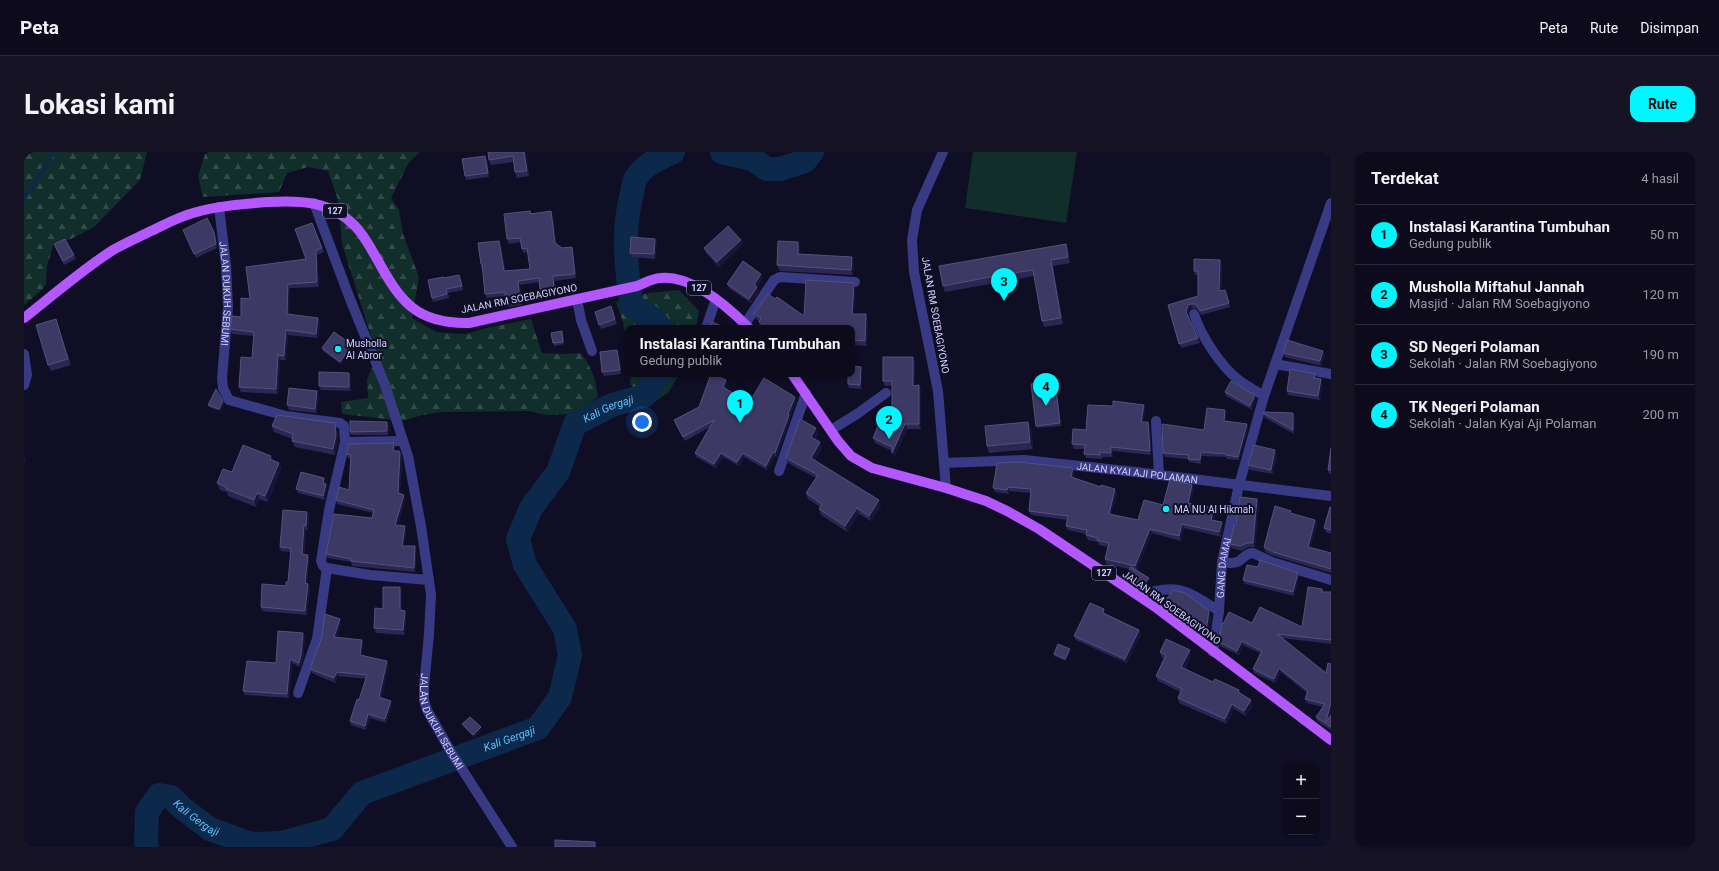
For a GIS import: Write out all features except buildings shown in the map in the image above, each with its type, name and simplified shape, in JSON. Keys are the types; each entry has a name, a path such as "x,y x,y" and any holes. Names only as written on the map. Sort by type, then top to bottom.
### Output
{"main road":[{"name":"JALAN RM SOEBAGIYONO","path":"24,318 113,250 169,222 219,207 280,202 314,203 341,214 355,226 368,244 391,284 402,298 422,315 434,320 450,323 469,323 637,286 659,278 676,279 701,289 716,299 746,325"},
{"name":"JALAN RM SOEBAGIYONO","path":"794,377 838,442 851,456 872,468 946,488 986,501 1007,511 1039,530 1140,596 1331,740"}],"street":[{"name":"JALAN RM SOEBAGIYONO","path":"942,152 917,210 912,240 914,272 938,390 946,488"},
{"name":"JALAN DUKUH SEBUMI","path":"314,203 350,299 385,385 408,456 429,580 431,612 425,670 424,700 427,710 451,752 512,847"},
{"name":"GANG DAMAI","path":"1213,652 1219,610 1222,562 1239,485 1264,396 1331,203"},
{"name":"JALAN DUKUH SEBUMI","path":"219,207 226,265 228,307 222,378 223,388 229,400 286,416 342,424 345,428 345,442 329,510 321,560 323,566 327,568 317,639 298,693"},
{"path":"748,325 774,280 780,278 855,282"},
{"path":"577,299 581,320 592,351"},
{"path":"707,325 716,299"},
{"path":"1194,314 1201,334 1227,368 1240,381 1264,396"},
{"path":"24,354 27,375 24,385"},
{"path":"1275,364 1331,374"},
{"path":"780,471 806,393"},
{"path":"831,430 857,414 886,393"},
{"path":"1156,421 1159,475"},
{"path":"345,442 403,441"},
{"name":"JALAN KYAI AJI POLAMAN","path":"944,464 1024,460 1331,496"},
{"path":"1222,562 1235,563 1246,554 1253,553 1272,562 1331,580"},
{"path":"327,568 370,575 429,580"},
{"path":"1140,596 1161,589 1173,589 1184,591 1219,610"}],"green space":[{"path":"24,152 147,152 140,180 94,227 71,239 54,243 47,266 46,284 42,290 24,305"},
{"path":"210,152 419,152 408,164 391,198 399,210 403,234 419,277 412,318 436,332 466,334 486,328 531,319 542,353 581,353 588,363 596,385 598,397 575,414 545,415 529,411 443,412 422,415 403,421 342,414 341,402 368,398 367,380 377,355 342,244 338,200 328,171 308,167 287,173 279,192 203,197 198,176 205,154"},
{"path":"973,152 1077,152 1066,223 965,208"},
{"path":"679,290 699,311 697,325 625,325 625,332 616,302 648,293"},
{"path":"631,377 677,377 669,392 650,405 630,384"}],"waterway":[{"path":"24,199 54,152"},
{"name":"Kali Gergaji","path":"658,325 654,319 632,306 626,250 627,221 634,183 639,173 648,165 673,152"},
{"name":"Kali Gergaji","path":"722,152 752,159 767,169 780,169 805,161 812,152"},
{"name":"Kali Gergaji","path":"147,847 147,812 159,795 171,797 182,808 210,829 251,844 281,843 332,829 362,793 538,728 560,697 570,655 565,629 525,565 518,539 531,508 558,472 575,424 612,405 644,396 657,377"}],"place":[{"name":"SD Negeri Polaman","path":"1004,301"},
{"name":"Musholla Al Abror","path":"338,349"},
{"name":"TK Negeri Polaman","path":"1046,406"},
{"name":"Instalasi Karantina Tumbuhan","path":"740,423"},
{"name":"Musholla Miftahul Jannah","path":"889,439"},
{"name":"MA NU Al Hikmah","path":"1166,509"}]}
